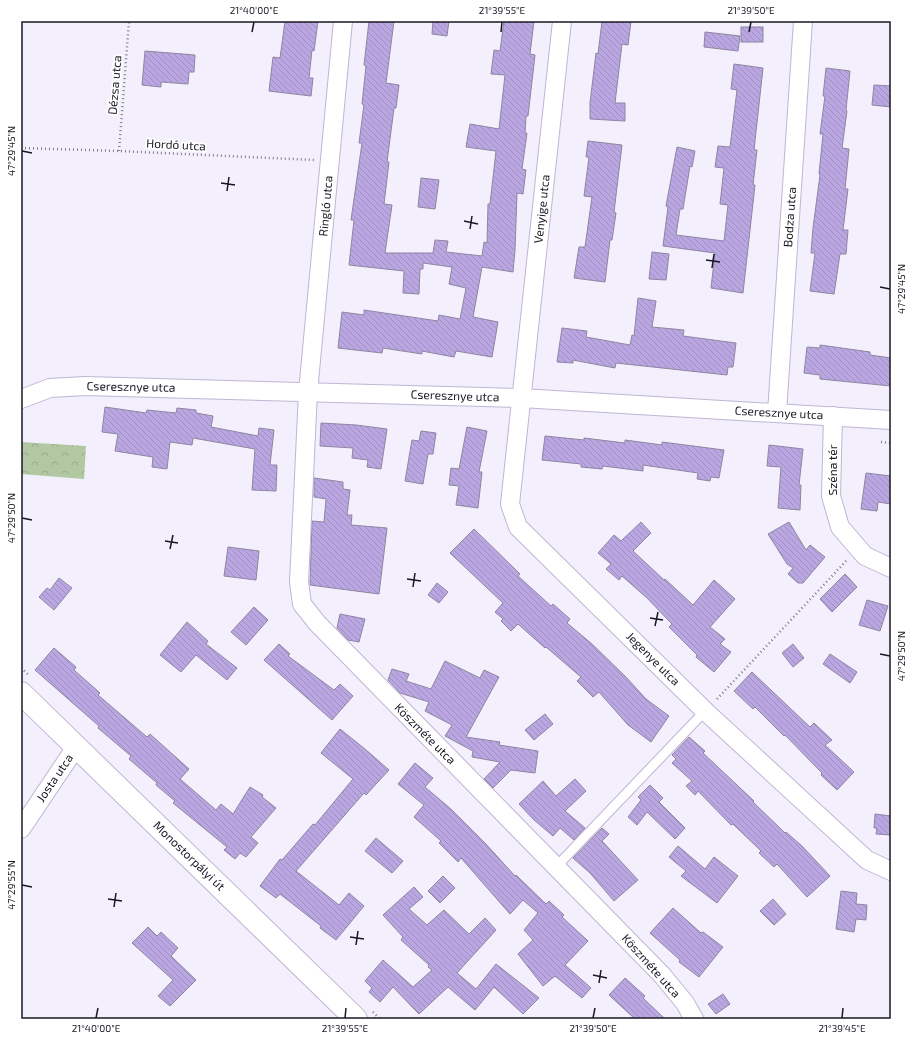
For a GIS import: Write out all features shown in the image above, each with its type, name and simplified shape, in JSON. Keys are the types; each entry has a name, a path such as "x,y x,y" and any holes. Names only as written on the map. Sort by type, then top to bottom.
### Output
{"street":[{"name":"Ringló utca","path":"308,392 343,21"},
{"name":"Venyige utca","path":"522,398 562,21"},
{"name":"Bodza utca","path":"777,413 804,21"},
{"name":"Cseresznye utca","path":"21,399 50,388 86,386 522,398 891,420"},
{"name":"Köszméte utca","path":"308,392 299,582 302,604 317,624 662,975 685,1004 694,1019"},
{"name":"Jegenye utca","path":"522,398 510,504 518,527 705,711 867,860 891,871"},
{"name":"Széna tér","path":"833,416 831,496 840,527 865,556 891,568"},
{"name":"Monostorpályi út","path":"21,693 356,1019"},
{"name":"Josta utca","path":"21,829 76,746"}],"lane":[{"path":"556,867 705,711"}],"path":[{"name":"Dézsa utca","path":"119,151 129,21"},
{"name":"Hordó utca","path":"21,148 330,161"},
{"path":"881,442 891,443"},
{"path":"705,711 858,548"}],"green space":[{"path":"21,442 86,446 84,479 21,474"}],"building":[{"path":"285,21 318,21 314,51 312,50 309,78 313,78 311,96 269,91 273,57 280,58"},
{"path":"369,21 394,21 386,83 399,85 396,108 394,108 387,162 389,162 384,204 392,205 385,253 433,253 435,240 448,241 446,252 482,256 484,242 487,243 488,204 490,204 496,151 466,147 470,124 499,129 505,75 491,74 494,50 500,51 504,21 534,21 530,54 535,55 528,116 526,116 525,133 527,133 522,169 526,170 523,194 517,193 513,272 482,267 473,317 498,322 492,357 456,351 454,357 422,351 422,354 383,348 382,353 338,348 342,312 364,315 364,310 438,321 439,315 460,319 466,288 449,284 452,267 423,263 423,269 420,269 419,294 403,293 404,271 349,265 354,220 351,220 362,143 359,143 364,105 362,104 366,66 364,65"},
{"path":"433,21 449,21 447,36 432,34"},
{"path":"602,21 631,21 628,45 622,44 615,103 625,103 625,121 590,119 590,103 596,53 598,54"},
{"path":"741,27 763,27 763,42 741,42"},
{"path":"705,32 740,36 738,51 704,47"},
{"path":"145,51 195,55 194,72 189,72 188,84 161,82 161,87 142,85"},
{"path":"734,64 763,68 754,150 757,150 753,185 755,185 743,293 711,288 715,253 663,246 668,207 666,206 677,147 695,151 692,167 690,166 683,209 680,209 676,235 724,241 728,205 720,204 724,168 715,167 718,146 730,147 737,90 731,89"},
{"path":"826,68 850,71 842,148 849,149 845,189 848,189 843,230 848,230 846,254 840,254 834,294 810,291 815,253 811,253 820,175 823,134 820,134 825,96 823,96"},
{"path":"874,85 891,86 891,107 872,105"},
{"path":"588,141 622,145 614,212 616,213 612,240 610,240 605,282 574,278 579,247 585,247 592,197 584,196 589,157 586,157"},
{"path":"421,178 439,180 435,209 418,207"},
{"path":"652,252 669,254 666,280 649,279"},
{"path":"638,298 656,301 652,327 684,330 683,336 736,343 733,367 728,367 727,375 616,363 615,368 573,360 573,363 557,362 562,328 587,331 586,337 630,345 632,335 634,336"},
{"path":"820,345 870,352 870,355 891,358 891,386 820,379 820,375 804,373 807,347 820,348"},
{"path":"105,407 146,413 147,410 176,413 177,408 196,410 196,413 213,416 211,427 258,436 259,428 274,430 270,465 277,465 276,491 252,490 255,449 193,438 192,445 170,442 167,469 152,467 153,457 115,451 118,434 102,432"},
{"path":"321,423 387,429 381,469 367,467 368,460 352,458 353,448 320,446"},
{"path":"467,427 487,431 479,472 482,472 478,508 456,505 459,486 449,485 451,468 459,469"},
{"path":"421,431 436,433 433,454 428,454 423,484 405,481 412,440 419,441"},
{"path":"545,436 584,440 584,438 625,443 625,440 662,445 662,442 724,450 719,478 711,477 710,481 697,479 698,473 643,465 643,471 603,466 602,469 581,467 581,464 542,460"},
{"path":"769,445 803,449 799,485 801,485 800,510 778,508 781,467 767,466"},
{"path":"866,473 891,476 891,504 878,502 877,511 861,509"},
{"path":"314,478 343,482 343,489 350,490 347,515 352,515 351,525 387,528 379,594 310,585 312,521 324,522 326,499 314,497"},
{"path":"641,522 651,533 633,551 693,605 714,580 735,599 710,627 725,639 720,644 731,652 714,672 696,657 697,655 669,627 672,624 647,598 622,576 619,580 606,569 611,564 598,553 614,535 621,541"},
{"path":"789,522 806,550 810,545 825,557 803,583 798,583 788,574 793,568 787,564 768,534"},
{"path":"474,529 520,574 518,576 551,606 553,604 570,619 567,623 592,644 646,699 669,716 651,742 628,725 599,692 593,697 577,681 581,677 518,624 511,631 501,621 503,619 495,612 503,603 450,553"},
{"path":"228,547 259,551 256,580 224,576"},
{"path":"845,574 857,587 832,612 820,599"},
{"path":"59,578 72,588 54,610 39,597 47,588 50,590"},
{"path":"437,583 448,592 439,603 428,595"},
{"path":"867,600 888,606 880,631 859,625"},
{"path":"254,607 268,620 246,645 231,632"},
{"path":"340,614 365,619 359,642 348,640 337,628"},
{"path":"187,622 208,641 206,644 237,668 227,680 196,655 181,672 160,655"},
{"path":"279,644 290,654 288,656 334,690 340,684 353,696 332,720 264,660"},
{"path":"793,644 804,658 793,667 782,653"},
{"path":"54,648 76,667 74,670 100,693 98,695 147,737 150,734 189,769 180,779 216,810 221,804 233,814 250,787 263,795 262,797 276,808 251,837 258,843 246,857 240,853 235,859 224,850 227,847 173,803 175,801 156,785 157,783 129,759 131,756 35,670"},
{"path":"830,654 857,672 850,683 823,664"},
{"path":"445,661 480,678 484,670 499,677 466,737 500,742 499,745 538,751 535,773 511,770 493,788 484,779 500,762 472,757 473,751 445,736 452,725 425,711 429,702 400,693 388,680 392,669 409,674 406,681 431,689"},
{"path":"752,672 810,727 814,723 832,740 825,745 854,772 837,790 821,775 822,773 785,735 784,736 755,707 753,709 734,691"},
{"path":"545,714 553,724 534,740 525,730"},
{"path":"340,729 389,770 366,795 364,793 296,871 339,905 349,893 364,906 336,940 320,928 321,926 280,894 276,898 260,886 280,859 282,860 313,824 315,825 353,779 321,753"},
{"path":"689,737 705,751 703,753 754,801 753,802 785,833 786,832 802,846 830,876 807,897 777,864 774,867 759,853 761,851 733,824 731,825 698,791 695,795 686,786 692,781 672,763 676,759 672,755"},
{"path":"415,763 433,778 425,787 452,810 515,876 516,875 546,904 549,901 564,915 562,917 588,941 565,965 591,988 582,998 555,976 543,986 518,954 533,940 524,930 538,913 523,900 510,914 461,858 458,862 439,843 441,841 414,817 424,805 398,784"},
{"path":"575,779 586,791 565,811 585,828 574,840 560,828 553,836 534,820 519,804 543,781 556,796"},
{"path":"650,785 663,798 659,802 685,828 675,839 647,812 637,825 628,817 641,800 638,797"},
{"path":"875,814 891,816 891,835 876,834 877,828 874,828"},
{"path":"602,828 609,834 602,841 638,880 614,901 590,873 573,858"},
{"path":"376,838 403,861 392,873 365,851"},
{"path":"678,846 705,869 714,857 738,876 717,903 681,876 686,871 669,857"},
{"path":"443,876 455,888 440,903 428,891"},
{"path":"414,887 423,897 409,909 427,925 444,910 469,934 485,918 496,930 457,973 476,989 496,964 539,998 523,1014 494,987 475,1010 448,987 419,1014 393,987 380,1002 369,992 372,988 365,981 383,960 413,987 432,970 428,967 429,965 401,940 403,937 383,915"},
{"path":"841,891 857,893 856,904 867,905 866,920 856,919 854,932 836,929"},
{"path":"773,899 786,914 774,925 760,911"},
{"path":"673,908 701,933 703,932 723,947 699,977 679,962 680,960 650,933"},
{"path":"148,927 157,936 161,932 178,948 171,956 196,980 170,1006 158,996 173,980 132,943"},
{"path":"625,978 645,996 643,998 665,1019 635,1019 609,995"},
{"path":"723,994 730,1004 716,1014 708,1004"}]}
